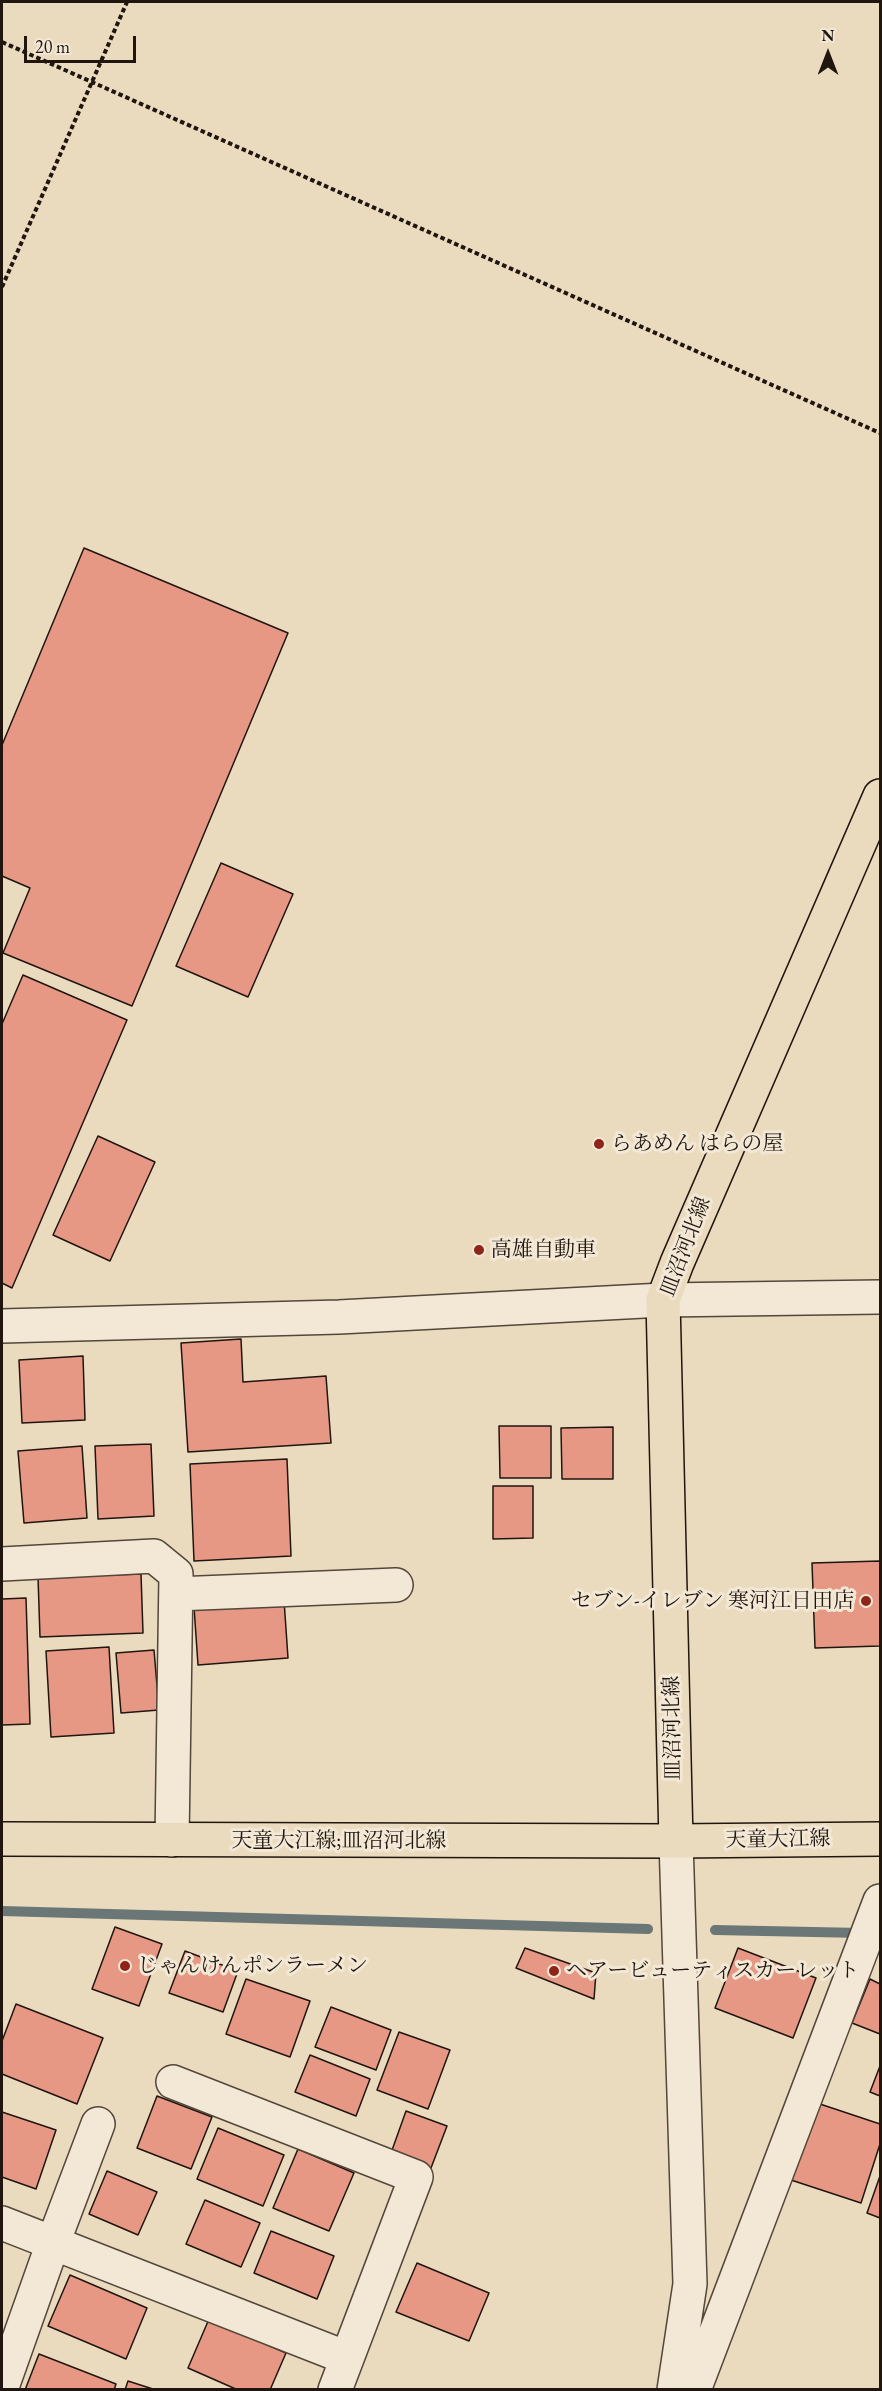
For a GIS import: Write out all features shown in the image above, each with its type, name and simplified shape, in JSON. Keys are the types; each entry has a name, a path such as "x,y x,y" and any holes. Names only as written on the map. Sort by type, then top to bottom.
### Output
{"main road":[{"name":"皿沼河北線","path":"676,1841 663,1300 676,1263 880,796"},
{"name":"天童大江線;皿沼河北線","path":"2,1839 676,1841"},
{"name":"天童大江線","path":"676,1841 880,1839"}],"street":[{"path":"2,1326 339,1317 663,1300 880,1297"},
{"path":"2,1564 154,1556 176,1574 172,1840"},
{"path":"176,1594 396,1585"},
{"path":"674,2390 690,2284 676,1841"},
{"path":"694,2390 879,1905"},
{"path":"173,2082 416,2176 335,2390"},
{"path":"2,2387 52,2243 98,2124"},
{"path":"2,2223 347,2358"}],"path":[{"path":"2,286 127,2"},
{"path":"2,42 880,434"}],"building":[{"path":"84,548 288,633 132,1006 3,953 30,888 2,876 2,745"},
{"path":"221,863 293,894 248,997 176,966"},
{"path":"23,975 127,1020 12,1288 2,1283 2,1024"},
{"path":"98,1136 155,1162 110,1261 53,1235"},
{"path":"241,1339 243,1382 326,1376 331,1443 188,1452 181,1343"},
{"path":"83,1356 85,1420 22,1423 19,1360"},
{"path":"499,1426 551,1426 551,1478 500,1478"},
{"path":"613,1427 613,1479 562,1479 561,1428"},
{"path":"151,1444 154,1516 98,1519 95,1446"},
{"path":"82,1446 87,1518 24,1523 18,1451"},
{"path":"287,1459 291,1556 194,1561 190,1464"},
{"path":"493,1486 533,1486 533,1538 493,1539"},
{"path":"880,1561 880,1646 815,1648 812,1563"},
{"path":"141,1574 143,1633 40,1637 38,1577"},
{"path":"26,1598 30,1724 2,1725 2,1599"},
{"path":"284,1600 288,1658 198,1665 194,1607"},
{"path":"109,1647 114,1733 51,1737 46,1651"},
{"path":"154,1650 159,1710 121,1713 116,1653"},
{"path":"115,1927 162,1944 139,2006 92,1989"},
{"path":"525,1948 596,1973 594,1999 516,1968"},
{"path":"738,1948 816,1978 793,2038 715,2008"},
{"path":"185,1951 238,1971 223,2012 169,1993"},
{"path":"246,1979 310,2001 290,2057 226,2034"},
{"path":"870,1979 880,1984 880,2034 852,2023"},
{"path":"16,2004 103,2038 77,2104 2,2074 2,2041"},
{"path":"331,2007 391,2030 376,2070 315,2047"},
{"path":"399,2032 450,2050 428,2109 377,2090"},
{"path":"310,2055 370,2079 356,2116 295,2092"},
{"path":"880,2066 880,2096 870,2092"},
{"path":"157,2096 212,2117 191,2169 137,2148"},
{"path":"817,2103 880,2124 880,2144 861,2203 791,2180"},
{"path":"406,2111 447,2126 431,2168 391,2153"},
{"path":"2,2112 56,2130 36,2189 2,2177"},
{"path":"218,2128 284,2155 263,2206 197,2179"},
{"path":"298,2149 354,2173 329,2231 273,2208"},
{"path":"107,2171 157,2192 138,2235 89,2214"},
{"path":"880,2176 880,2218 867,2213"},
{"path":"205,2200 260,2223 241,2267 186,2244"},
{"path":"271,2231 334,2256 317,2299 254,2273"},
{"path":"417,2263 489,2293 469,2341 396,2312"},
{"path":"70,2275 147,2308 126,2359 48,2326"},
{"path":"209,2319 286,2353 270,2390 238,2390 188,2368"},
{"path":"39,2354 116,2384 114,2390 25,2390"},
{"path":"128,2381 156,2390 125,2390"}],"waterway":[{"path":"2,1911 648,1929"},
{"path":"715,1930 862,1933"}],"place":[{"name":"らあめん はらの屋","path":"599,1144"},
{"name":"高雄自動車","path":"479,1250"},
{"name":"セブン-イレブン 寒河江日田店","path":"866,1601"},
{"name":"じゃんけんポンラーメン","path":"125,1966"},
{"name":"ヘアービューティスカーレット","path":"554,1971"}]}
